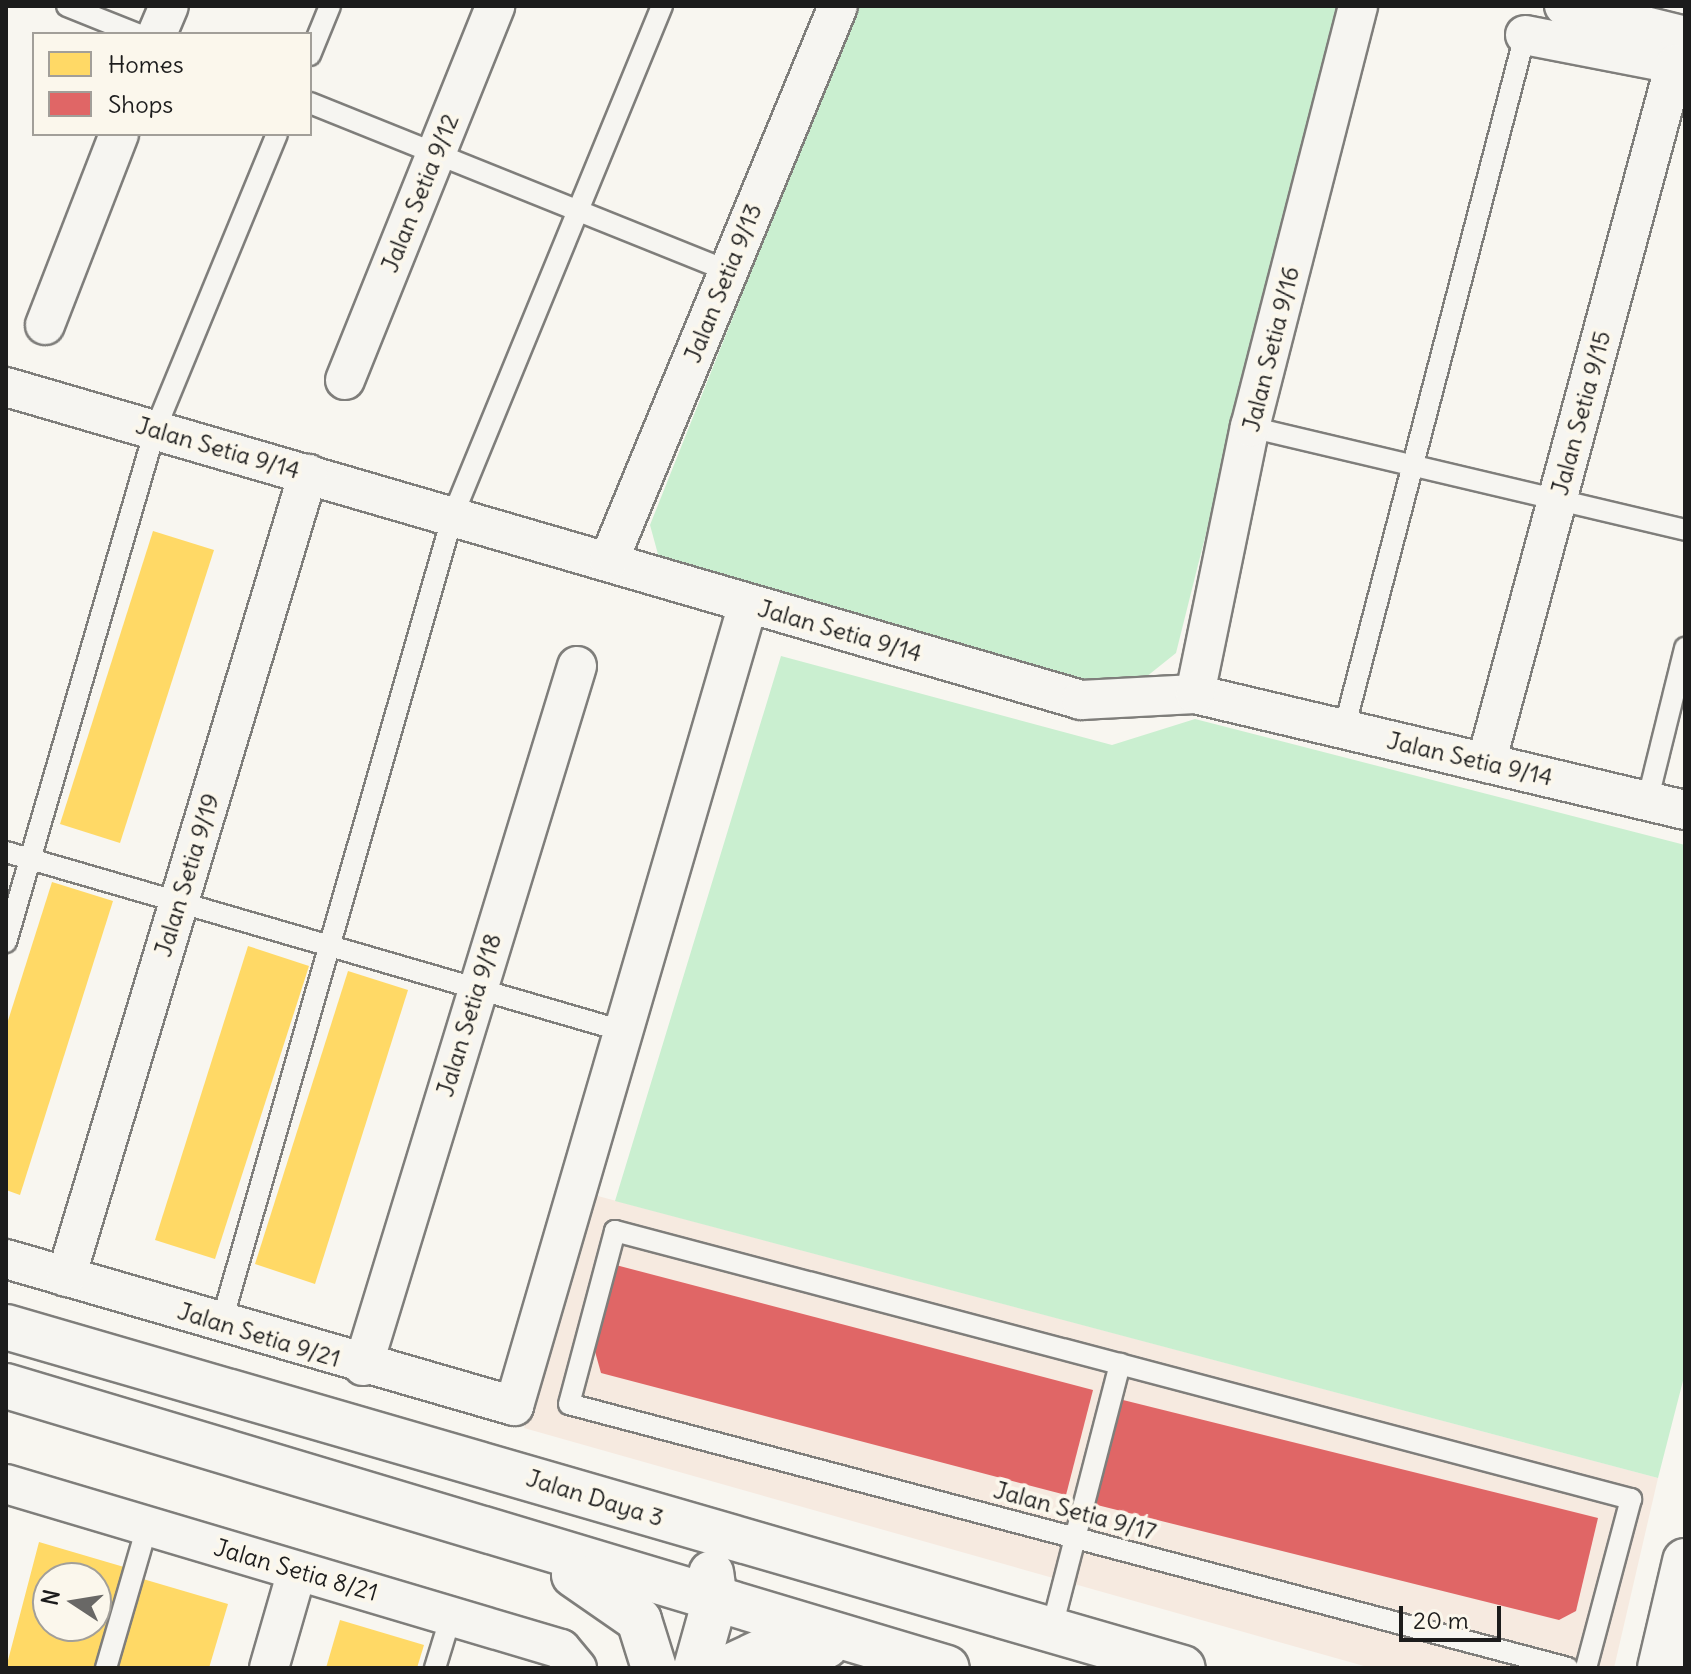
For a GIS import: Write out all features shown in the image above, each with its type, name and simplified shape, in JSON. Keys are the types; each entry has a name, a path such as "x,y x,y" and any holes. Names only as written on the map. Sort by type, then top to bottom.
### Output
{"street":[{"path":"158,32 169,6"},
{"name":"Jalan Setia 9/12","path":"345,380 495,6"},
{"name":"Jalan Setia 9/13","path":"609,560 838,6"},
{"name":"Jalan Setia 9/16","path":"1195,694 1250,427 1358,6"},
{"path":"1564,6 1682,56"},
{"path":"1525,35 1682,56"},
{"name":"Jalan Setia 9/15","path":"1486,763 1682,56"},
{"path":"45,325 118,136"},
{"name":"Jalan Setia 9/14","path":"6,387 609,560 748,604 1081,700 1195,694 1685,810"},
{"name":"Jalan Setia 9/19","path":"66,1277 308,474"},
{"path":"623,1031 748,604"},
{"name":"Jalan Setia 9/18","path":"363,1366 577,666"},
{"name":"Jalan Setia 9/21","path":"6,1259 363,1366 514,1406 623,1031"},
{"name":"Jalan Daya 3","path":"6,1327 587,1495 838,1573 1183,1668"},
{"path":"6,1386 513,1541 705,1586 880,1648 947,1668"},
{"name":"Jalan Setia 8/21","path":"6,1484 561,1649 577,1668"},
{"path":"587,1495 620,1521 693,1550 705,1586 696,1668"},
{"path":"513,1541 625,1605 649,1638 654,1668"},
{"path":"669,1668 705,1586 737,1561 802,1576 838,1573"},
{"path":"1660,1658 1685,1561"},
{"path":"269,1668 297,1571"},
{"path":"727,1668 774,1646 880,1648"}],"lane":[{"path":"67,6 132,32"},
{"path":"312,50 330,6"},
{"path":"221,1324 453,515 662,6"},
{"path":"1344,729 1525,35"},
{"path":"312,104 728,271"},
{"path":"6,942 155,430 276,136"},
{"path":"1250,427 1685,530"},
{"path":"1647,802 1685,648"},
{"path":"6,852 623,1031"},
{"name":"Jalan Setia 9/17","path":"1120,1364 615,1231 569,1404 1568,1668"},
{"path":"1051,1631 1120,1364 1631,1499 1586,1668"},
{"path":"106,1668 147,1527"},
{"path":"435,1668 451,1616"}],"shaded area":[{"path":"594,1195 1658,1478 1614,1668 1371,1668 524,1428"}],"green space":[{"path":"857,6 1338,6 1176,653 1136,685 1105,688 659,558 650,525"},
{"path":"781,656 1112,745 1195,719 1685,845 1685,1373 1658,1478 615,1201"}],"building: Homes":[{"path":"153,531 214,550 120,843 60,824"},
{"path":"52,882 113,901 20,1195 6,1190 6,1027"},
{"path":"248,946 309,966 215,1259 155,1240"},
{"path":"348,971 408,990 315,1284 255,1264"},
{"path":"39,1542 107,1562 34,1562"},
{"path":"112,1563 124,1567 112,1607"},
{"path":"32,1569 32,1642 102,1642 94,1668 6,1668"},
{"path":"143,1579 228,1604 209,1668 117,1668"},
{"path":"340,1620 424,1645 417,1668 326,1668"}],"building: Shops":[{"path":"612,1264 1093,1390 1066,1495 601,1373 592,1341"},
{"path":"1119,1399 1598,1518 1576,1611 1559,1620 1093,1504"}]}
